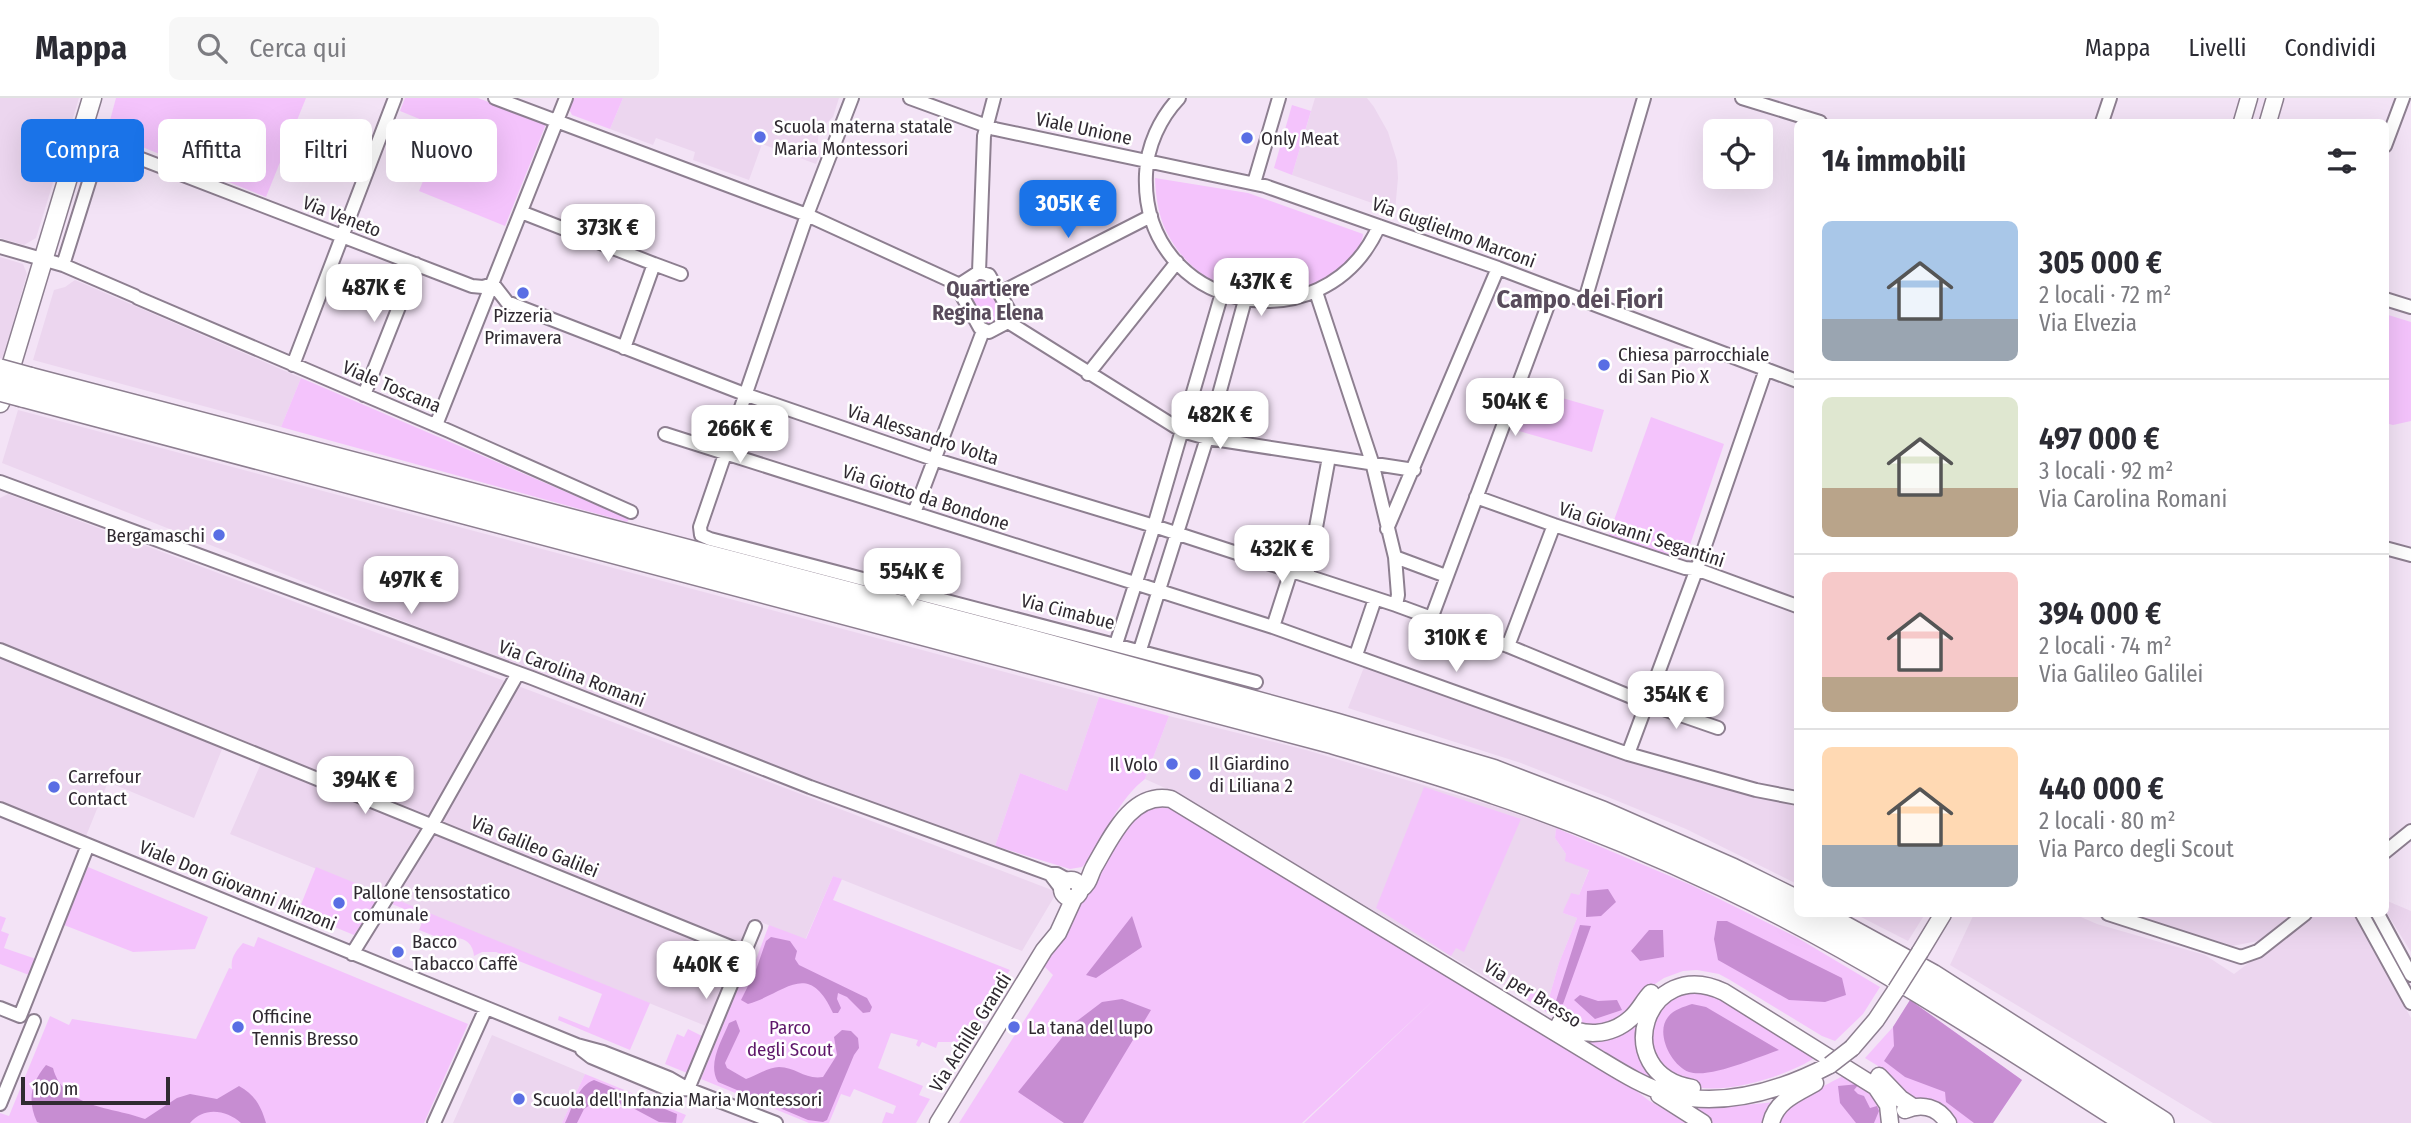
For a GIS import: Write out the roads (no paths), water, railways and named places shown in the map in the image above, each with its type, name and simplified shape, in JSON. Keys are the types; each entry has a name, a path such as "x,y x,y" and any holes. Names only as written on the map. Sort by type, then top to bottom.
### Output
{"highway":[{"path":"7,363 17,388"},
{"path":"17,388 1037,643 1466,763 1602,813 1794,901"},
{"path":"17,388 1319,738 1493,791 1604,832 1725,885 1810,929 1919,990 2129,1123"},
{"path":"1824,917 1932,976 2162,1123"}],"main road":[{"path":"0,403 7,363 44,259 92,98"}],"street":[{"path":"293,365 396,98"},
{"path":"495,98 807,215 960,285"},
{"path":"436,425 566,98"},
{"path":"726,453 807,215 852,98"},
{"name":"Viale Unione","path":"910,98 985,126 1254,183"},
{"path":"979,272 985,126 994,98"},
{"path":"1179,98 1161,123 1151,147 1147,162 1146,193 1151,216 1161,240 1177,262 1200,282 1245,300 1280,301 1315,292 1350,269 1379,226"},
{"path":"1254,183 1279,98"},
{"path":"1585,300 1644,98"},
{"path":"1742,98 1810,119"},
{"path":"2103,119 2110,98"},
{"path":"2243,119 2249,98"},
{"path":"2269,119 2275,98"},
{"path":"2389,135 2403,98"},
{"name":"Via Veneto","path":"63,265 100,147 105,145 472,286 493,284"},
{"name":"Via Guglielmo Marconi","path":"1254,183 1498,268 1794,380"},
{"path":"521,212 681,274"},
{"path":"1000,293 1151,216"},
{"name":"Viale Toscana","path":"0,247 63,265 631,512"},
{"path":"1088,374 1177,262"},
{"path":"364,395 416,264"},
{"path":"493,284 507,302 624,348 654,264"},
{"path":"1387,529 1498,268"},
{"path":"960,285 979,272"},
{"path":"979,272 989,275 1010,312 1008,322 992,331 983,331"},
{"path":"960,285 961,295 983,331"},
{"path":"1431,619 1553,289"},
{"path":"1315,292 1372,462 1395,557 1398,596 1396,605"},
{"path":"1116,643 1154,526 1222,293"},
{"path":"1140,650 1207,438 1245,300"},
{"path":"2389,300 2411,307"},
{"path":"1008,322 1182,431 1207,438 1414,470"},
{"path":"914,513 983,331"},
{"name":"Via Alessandro Volta","path":"624,348 747,395 933,459 1154,526 1396,605 1508,646 1646,703 1718,728"},
{"path":"1628,754 1766,369"},
{"name":"Via Giotto da Bondone","path":"665,434 1273,627 1628,754 1756,790 1794,797"},
{"name":"Via Cimabue","path":"726,453 700,527 701,535 710,540 1116,643 1256,682"},
{"path":"1307,576 1329,457"},
{"name":"Via Carolina Romani","path":"0,482 626,713 810,787 1050,874 1057,874 1071,889"},
{"name":"Via Giovanni Segantini","path":"1476,497 1554,526 1685,568 1696,569 1794,605"},
{"path":"1508,646 1554,526"},
{"path":"2389,549 2411,555"},
{"path":"1395,557 1446,576"},
{"path":"1273,627 1291,571"},
{"path":"1356,655 1376,599"},
{"name":"Via Galileo Galilei","path":"0,650 743,952"},
{"path":"352,954 432,825 518,673"},
{"name":"Via per Bresso","path":"1071,889 1092,871 1132,810 1152,798 1171,799 1636,1081 1672,1095 1701,1098 1760,1093 1798,1081 1829,1065 1852,1048 1881,1014 1941,917"},
{"name":"Viale Don Giovanni Minzoni","path":"0,809 485,1008 577,1045 627,1061 688,1089 776,1123"},
{"path":"2389,849 2411,831"},
{"path":"0,1008 20,1016 88,845"},
{"name":"Via Achille Grandi","path":"938,1123 1041,956 1043,941 1071,889"},
{"path":"2117,917 2241,957 2258,951 2301,917"},
{"path":"2364,917 2411,1003"},
{"path":"2380,917 2411,975"},
{"path":"688,1089 755,927"},
{"path":"1487,990 1536,1009 1569,1029 1597,1034 1613,1030 1627,1022 1648,996 1662,984 1684,975 1708,975 1728,982 1875,1073 1913,1107"},
{"path":"1770,1123 1784,1101 1824,1078 1829,1065 1817,1063 1780,1080 1724,1090 1685,1087 1665,1079 1652,1064 1644,1045 1649,1013 1662,996 1678,987 1697,984 1716,988 1876,1087 1888,1105 1891,1123"},
{"path":"434,1123 485,1008"},
{"path":"0,1104 34,1021"},
{"path":"1636,1081 1703,1123"},
{"path":"1891,1123 1900,1113 1913,1107 1926,1106 1948,1123"}],"place":[{"name":"Scuola materna statale Maria Montessori","path":"760,137"},
{"name":"Only Meat","path":"1247,138"},
{"name":"Pizzeria Primavera","path":"523,293"},
{"name":"Chiesa parrocchiale di San Pio X","path":"1604,365"},
{"name":"Bergamaschi","path":"219,535"},
{"name":"Il Volo","path":"1172,764"},
{"name":"Il Giardino di Liliana 2","path":"1195,774"},
{"name":"Carrefour Contact","path":"54,787"},
{"name":"Pallone tensostatico comunale","path":"339,903"},
{"name":"Bacco Tabacco Caffè","path":"398,952"},
{"name":"Officine Tennis Bresso","path":"238,1027"},
{"name":"La tana del lupo","path":"1014,1027"},
{"name":"Scuola dell'Infanzia Maria Montessori","path":"519,1099"}],"district":[{"name":"Campo dei Fiori","path":"1580,299"},
{"name":"Quartiere Regina Elena","path":"988,301"}],"park label":[{"name":"Parco degli Scout","path":"790,1038"}]}
